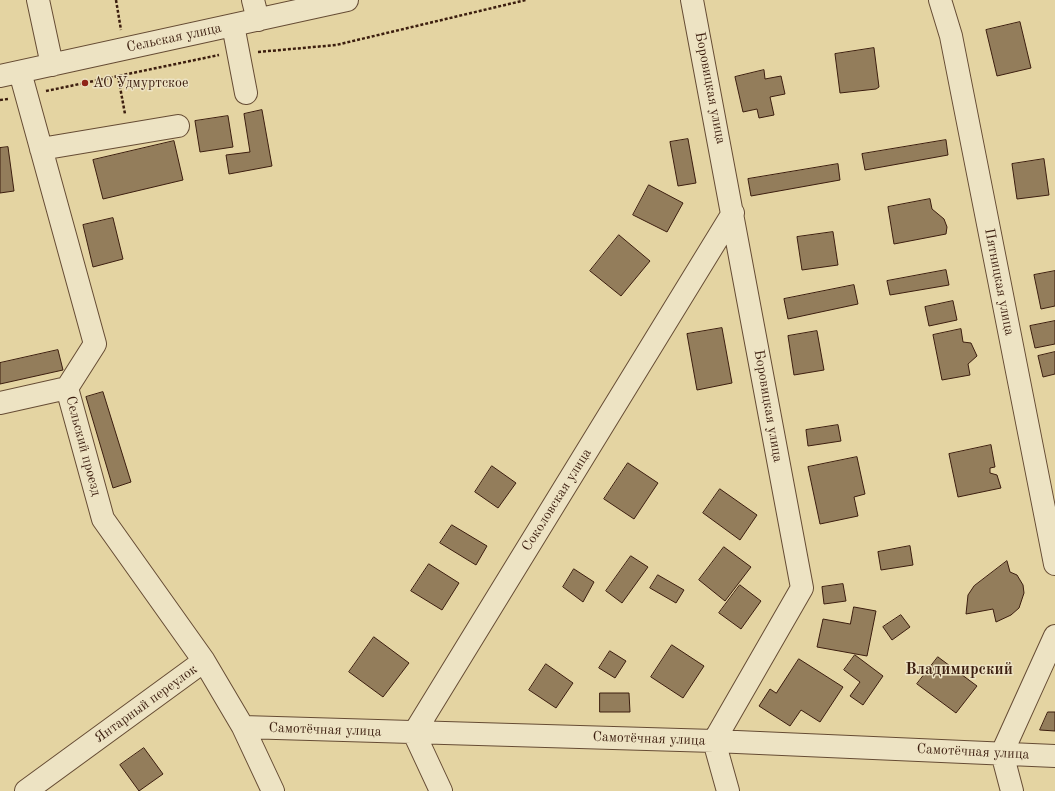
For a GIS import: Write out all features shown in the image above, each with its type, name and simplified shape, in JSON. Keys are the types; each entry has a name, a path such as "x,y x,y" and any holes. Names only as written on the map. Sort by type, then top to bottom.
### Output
{"street":[{"path":"38,0 52,65"},
{"name":"Сельская улица","path":"10,74 233,25 256,10 347,0"},
{"name":"Боровицкая улица","path":"692,0 802,588 714,741"},
{"name":"Пятницкая улица","path":"940,0 951,36 1055,564"},
{"path":"233,25 246,93"},
{"name":"Сельский проезд","path":"10,74 26,96 95,344 67,388 102,519 204,661"},
{"path":"41,149 178,126"},
{"name":"Соколовская улица","path":"414,733 733,213"},
{"path":"0,404 67,388"},
{"path":"1012,791 1002,753 1055,636"},
{"name":"Янтарный переулок","path":"26,791 204,661 243,727 273,791"},
{"name":"Самотёчная улица","path":"243,727 714,741 1055,756"},
{"path":"414,733 441,791"},
{"path":"714,741 728,791"}],"path":[{"path":"0,100 26,96 215,56 336,45 526,0"},
{"path":"118,76 129,134"}],"building":[{"path":"1020,22 1031,68 997,76 986,30"},
{"path":"874,48 879,87 876,89 840,93 835,54"},
{"path":"764,70 765,79 781,76 785,94 770,97 774,115 759,118 757,109 743,112 735,77"},
{"path":"262,110 272,166 229,174 226,155 250,152 244,114"},
{"path":"228,116 233,147 200,152 195,121"},
{"path":"688,139 696,183 678,186 670,142"},
{"path":"946,140 948,155 865,170 862,154"},
{"path":"174,141 183,180 103,199 93,160"},
{"path":"8,147 14,191 0,193 0,148"},
{"path":"1044,159 1049,195 1017,199 1012,164"},
{"path":"838,164 840,180 751,196 748,179"},
{"path":"649,185 683,203 667,232 633,215"},
{"path":"930,199 932,209 944,219 947,227 946,234 894,244 888,207"},
{"path":"113,218 123,259 93,267 83,225"},
{"path":"833,232 838,265 802,270 797,237"},
{"path":"619,235 650,261 621,296 590,271"},
{"path":"946,270 949,285 890,295 887,281"},
{"path":"1055,271 1055,306 1041,309 1034,275"},
{"path":"854,285 858,304 788,319 784,299"},
{"path":"953,301 957,320 929,326 925,307"},
{"path":"1055,321 1055,344 1035,348 1030,326"},
{"path":"722,328 732,383 697,390 687,334"},
{"path":"961,329 963,342 971,343 977,356 968,364 970,375 942,380 933,335"},
{"path":"817,331 824,370 794,375 788,336"},
{"path":"58,350 63,370 0,384 0,363"},
{"path":"1055,352 1055,374 1043,377 1038,356"},
{"path":"103,392 131,482 113,488 86,397"},
{"path":"838,425 841,441 808,446 806,430"},
{"path":"991,445 995,467 990,468 990,473 997,475 1001,488 958,497 949,454"},
{"path":"857,457 865,494 854,497 858,516 820,524 808,467"},
{"path":"628,463 658,483 634,519 604,499"},
{"path":"492,466 516,483 498,508 475,492"},
{"path":"720,489 757,515 740,540 703,513"},
{"path":"452,525 487,546 476,565 440,543"},
{"path":"910,546 913,565 881,570 878,552"},
{"path":"724,547 751,567 725,601 699,580"},
{"path":"631,556 648,567 622,603 606,591"},
{"path":"1007,561 1010,572 1017,575 1023,585 1024,593 1019,608 1011,615 996,622 993,609 966,614 968,595 974,586"},
{"path":"429,564 459,583 442,610 411,591"},
{"path":"574,569 594,582 583,602 563,587"},
{"path":"658,575 684,590 676,603 650,588"},
{"path":"843,584 846,601 824,604 822,587"},
{"path":"740,585 761,601 741,629 719,613"},
{"path":"854,607 876,611 867,656 817,647 823,619 850,624"},
{"path":"901,615 910,627 892,640 883,627"},
{"path":"374,637 409,663 383,697 349,672"},
{"path":"672,645 704,666 683,698 651,677"},
{"path":"610,651 626,661 615,678 599,668"},
{"path":"855,655 883,676 863,705 850,696 860,682 844,670"},
{"path":"938,657 977,686 956,713 917,684"},
{"path":"799,659 843,687 820,722 801,710 790,726 759,706 770,689 776,693"},
{"path":"546,664 573,683 556,708 529,690"},
{"path":"600,693 629,693 630,712 600,712"},
{"path":"1048,712 1055,712 1055,731 1040,730"},
{"path":"144,748 163,774 139,791 120,765"}],"place":[{"name":"АО Удмуртское","path":"85,83"}],"district":[{"name":"Владимирский","path":"959,670"}]}
